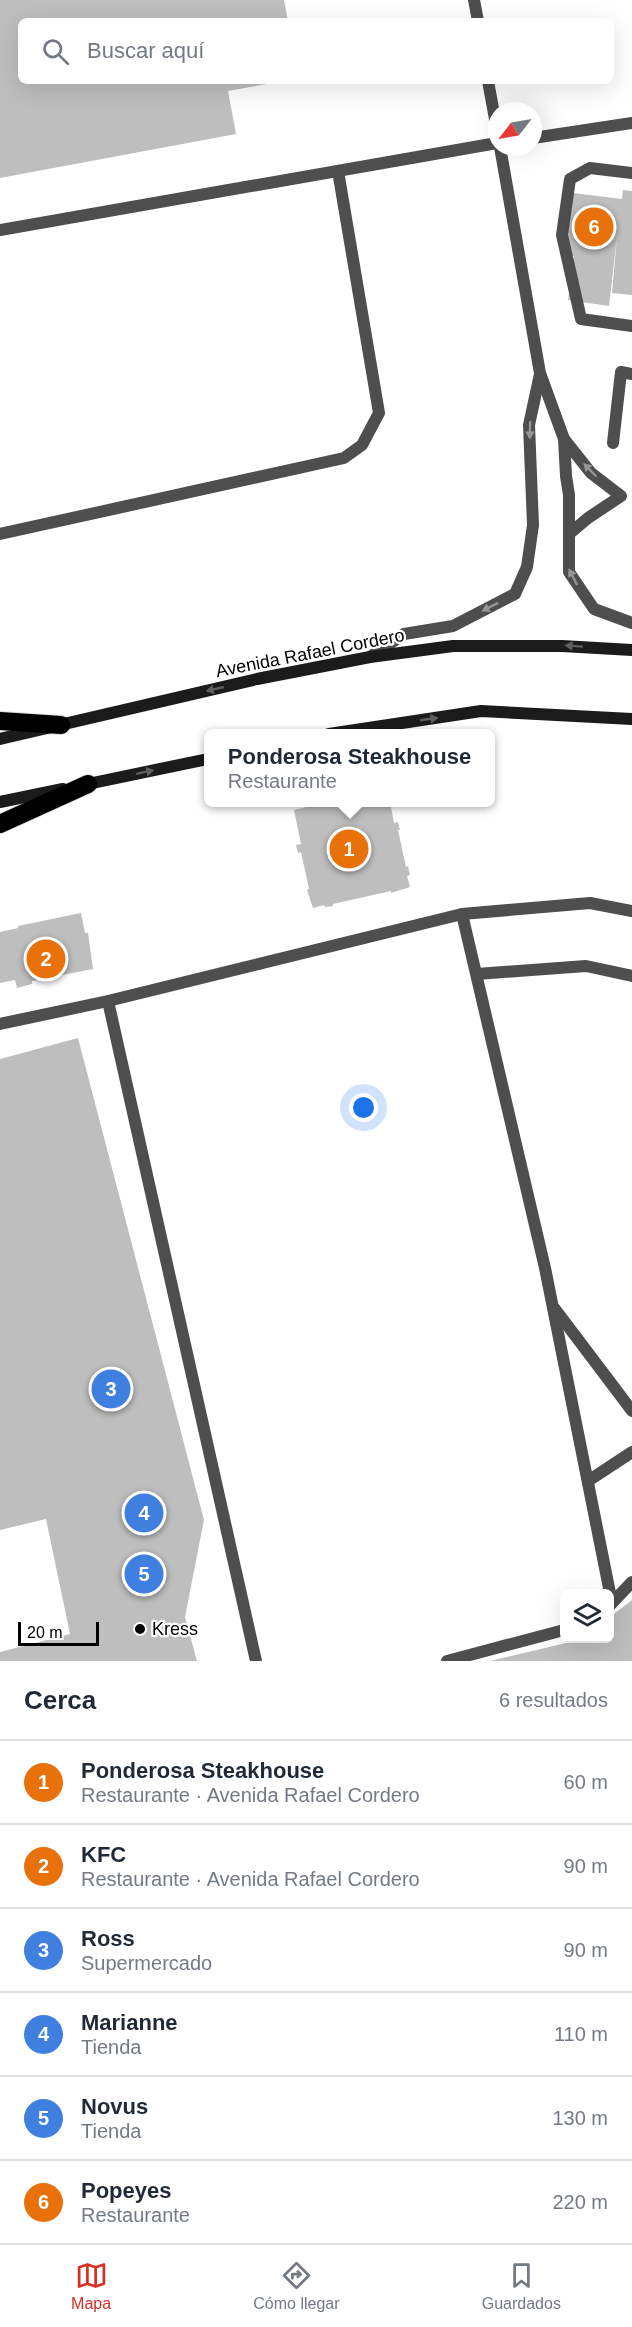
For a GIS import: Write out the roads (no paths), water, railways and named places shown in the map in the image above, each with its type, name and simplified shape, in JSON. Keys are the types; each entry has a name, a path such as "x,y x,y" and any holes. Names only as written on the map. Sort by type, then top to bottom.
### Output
{"highway":[{"path":"0,721 61,725"},
{"path":"0,824 88,784"}],"main road":[{"name":"Avenida Rafael Cordero","path":"0,739 257,679 370,657 453,646 562,646 632,650"},
{"path":"362,729 481,711 632,719"},
{"path":"0,802 204,760"}],"street":[{"path":"474,0 477,18"},
{"path":"489,84 492,102"},
{"path":"542,137 632,123"},
{"path":"0,230 488,145"},
{"path":"502,156 540,373 564,439 569,495 569,573 594,609 632,623"},
{"path":"632,173 590,168 570,179 562,235 581,319 632,326"},
{"path":"0,534 344,458 362,445 379,413 338,171"},
{"path":"613,443 621,372 632,374"},
{"path":"370,657 404,634 453,626 515,594 527,567 533,525 529,424 540,373"},
{"path":"564,439 591,473 627,497 588,518 569,534"},
{"path":"0,1024 108,1001 462,914 590,903 632,911"},
{"path":"462,914 553,1306 608,1589"},
{"path":"477,974 586,966 632,976"},
{"path":"108,1001 256,1661"},
{"path":"553,1306 632,1411"},
{"path":"588,1481 632,1452"},
{"path":"614,1601 632,1582"},
{"path":"447,1661 560,1631"}],"place":[{"name":"Popeyes","path":"594,227"},
{"name":"Ponderosa Steakhouse","path":"349,849"},
{"name":"KFC","path":"46,959"},
{"name":"Ross","path":"111,1389"},
{"name":"Marianne","path":"144,1513"},
{"name":"Novus","path":"144,1574"},
{"name":"Kress","path":"140,1629"}]}
